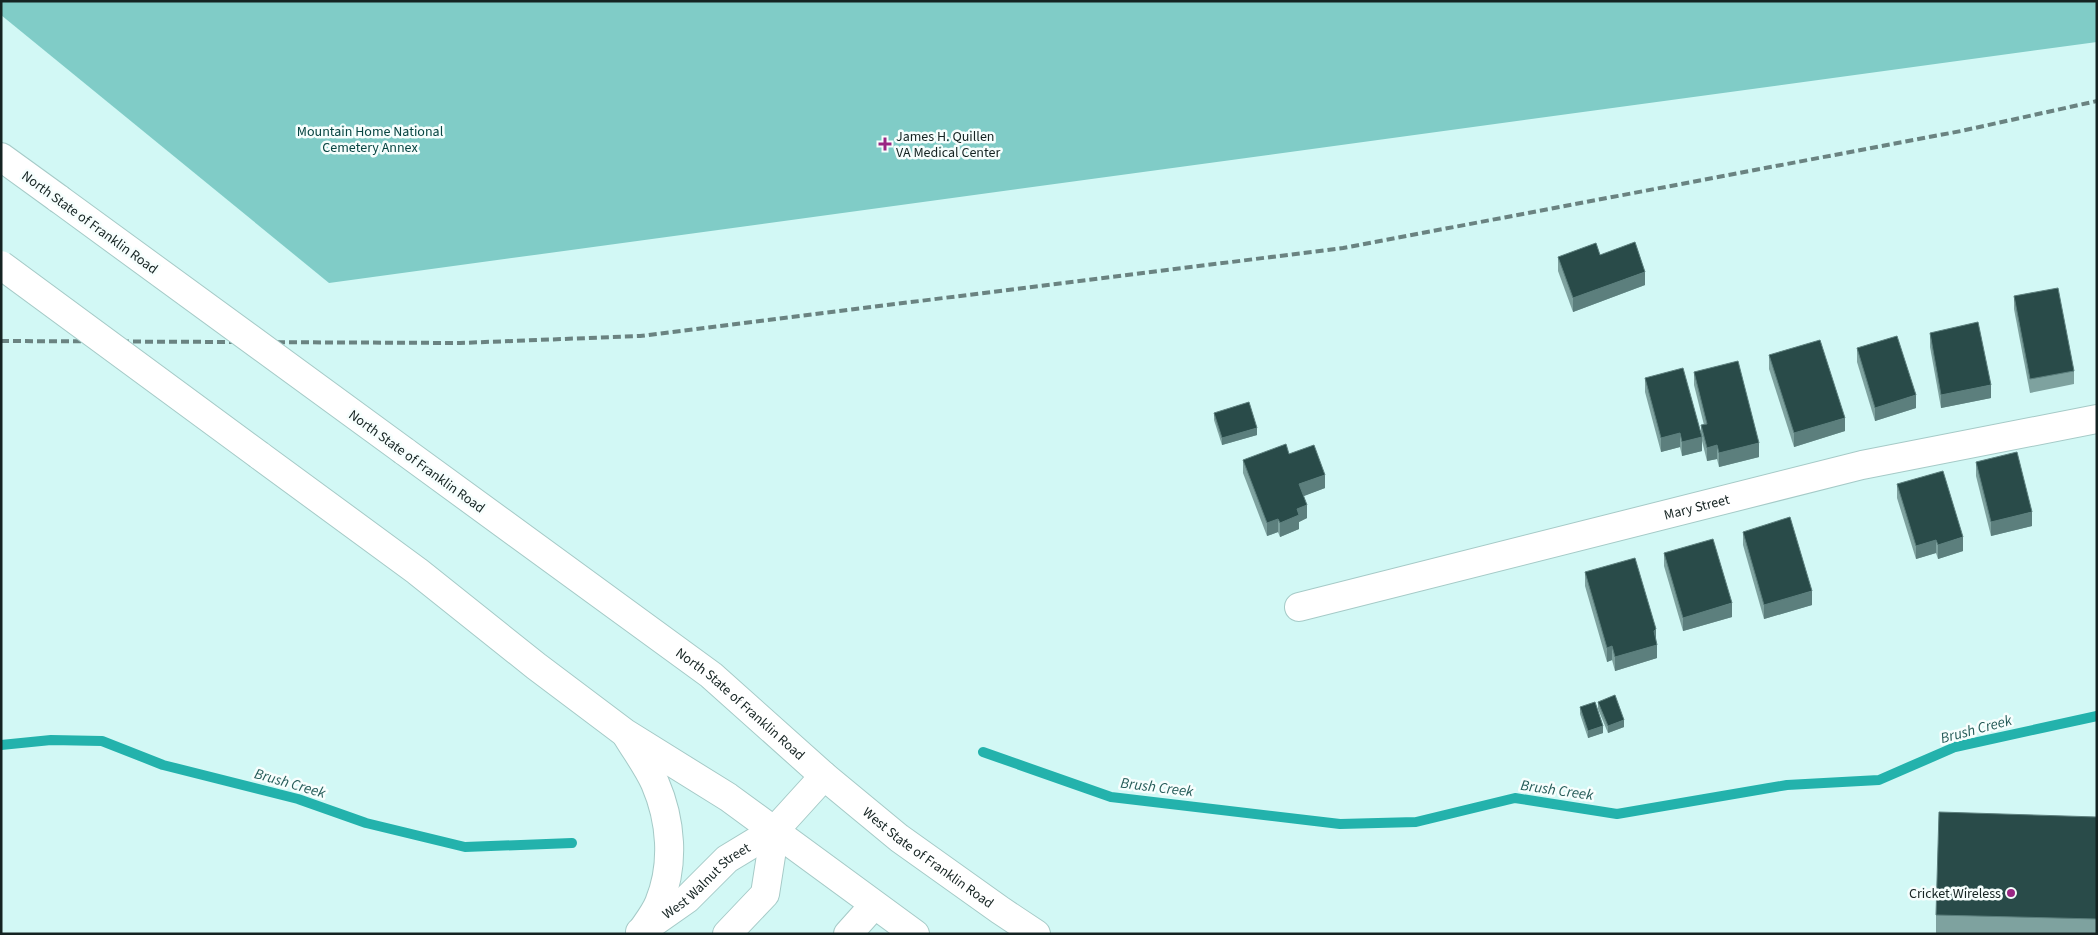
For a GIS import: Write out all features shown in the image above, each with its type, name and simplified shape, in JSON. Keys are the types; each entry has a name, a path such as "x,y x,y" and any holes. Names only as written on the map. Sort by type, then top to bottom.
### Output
{"main road":[{"name":"North State of Franklin Road","path":"1,157 712,674 824,776"},
{"path":"1,265 417,571 536,666 625,733 728,797 915,934"},
{"name":"Mary Street","path":"1299,606 1862,465 2097,419"},
{"path":"625,733 655,782 667,817 669,837 668,878 658,905 639,933"},
{"name":"West Walnut Street","path":"639,933 687,899 727,859 775,830 824,776"},
{"name":"West State of Franklin Road","path":"824,776 899,838 1036,934"},
{"name":"West Walnut Street","path":"727,934 765,894 775,830"},
{"path":"848,934 874,905"}],"green space":[{"name":"Mountain Home National Cemetery Annex","path":"1,1 2097,1 2097,42 329,283 1,15"}],"building":[{"path":"1635,242 1645,272 1573,298 1558,257 1596,243 1600,255"},
{"path":"2058,288 2074,371 2030,379 2014,296"},
{"path":"1978,322 1991,385 1941,395 1930,333"},
{"path":"1897,336 1916,395 1875,408 1857,348"},
{"path":"1820,340 1845,418 1794,433 1769,355"},
{"path":"1738,361 1759,443 1719,453 1717,445 1707,448 1701,425 1707,424 1694,372"},
{"path":"1683,368 1702,437 1682,442 1680,433 1661,438 1645,378"},
{"path":"1249,402 1257,428 1222,438 1214,413"},
{"path":"1286,444 1289,454 1314,445 1325,475 1299,484 1307,505 1297,509 1299,515 1280,523 1278,519 1267,523 1243,460"},
{"path":"2017,452 2032,512 1991,522 1976,462"},
{"path":"1943,471 1963,537 1938,545 1936,540 1916,546 1897,484"},
{"path":"1790,517 1812,591 1764,605 1743,532"},
{"path":"1713,539 1732,603 1683,618 1664,553"},
{"path":"1635,558 1656,629 1654,631 1657,645 1615,657 1612,646 1607,648 1585,572"},
{"path":"1615,695 1624,720 1608,726 1598,702"},
{"path":"1595,702 1603,726 1588,731 1580,707"},
{"path":"1939,812 2097,817 2097,919 1936,915"}],"waterway":[{"name":"Brush Creek","path":"983,752 1111,797 1340,824 1416,822 1515,798 1617,814 1787,785 1879,780 1955,747 2097,716"},
{"name":"Brush Creek","path":"1,745 51,740 102,741 163,765 298,799 366,823 465,847 572,843"}],"railway":[{"path":"1,341 460,343 640,336 1343,248 1961,131 2097,101"}],"place":[{"name":"James H. Quillen VA Medical Center","path":"885,144"},
{"name":"Cricket Wireless","path":"2011,893"}]}
